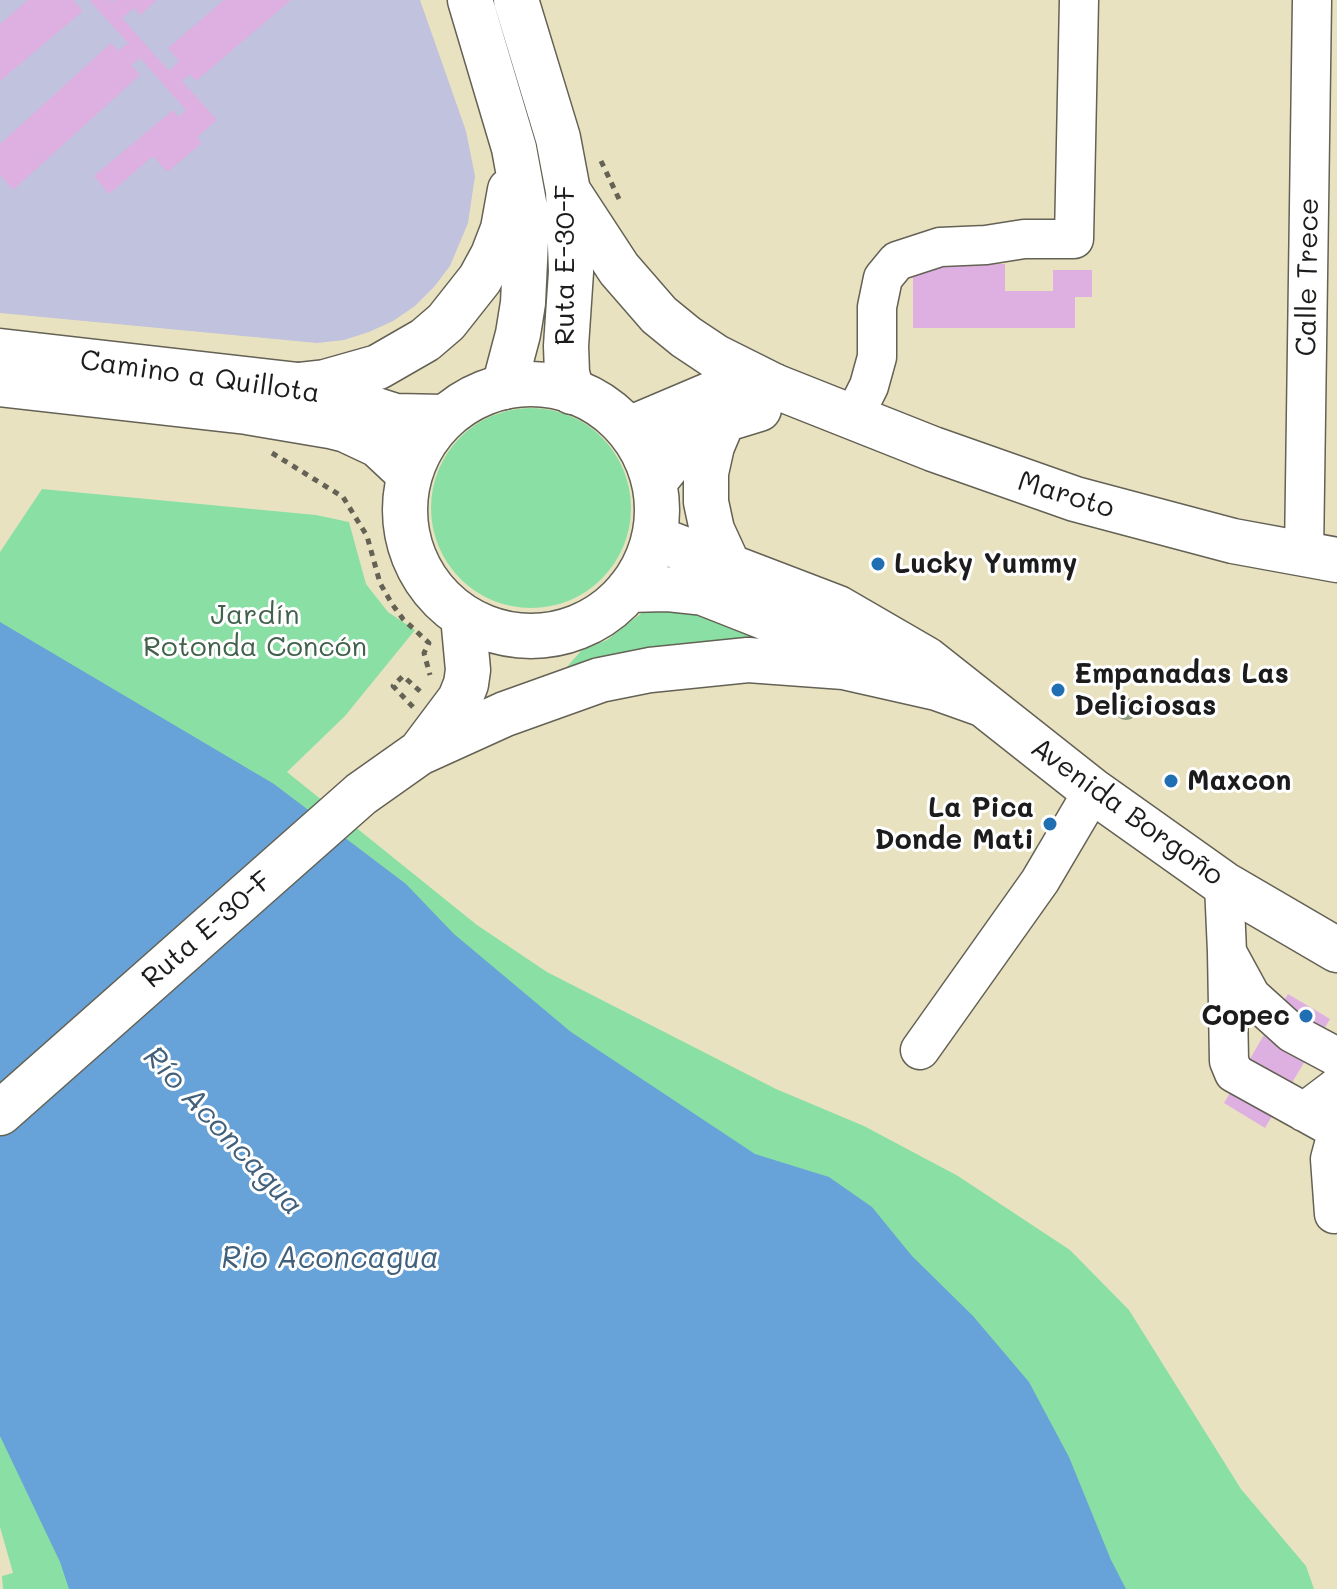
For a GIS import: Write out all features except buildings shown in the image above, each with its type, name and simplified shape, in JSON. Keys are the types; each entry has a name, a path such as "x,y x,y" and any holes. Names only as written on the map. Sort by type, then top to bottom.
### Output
{"main road":[{"name":"Ruta E-30-F","path":"470,0 514,148 525,208 525,272 518,334 504,387"},
{"name":"Ruta E-30-F","path":"516,0 558,138 568,191 571,272 566,346 567,373 572,392"},
{"path":"298,385 338,379 378,367 425,340 446,322 480,279 493,255 509,202 514,148"},
{"path":"568,191 619,269 659,315 716,357 789,392"},
{"name":"Camino a Quillota","path":"0,351 298,385 395,416 444,417"},
{"path":"534,383 559,386 572,392 600,403 629,429 644,453 655,481 658,509 655,538 644,566 628,590 607,611 582,625 562,632 521,636 491,629 463,616 439,596 423,575 411,552 405,526 404,500 409,474 417,454 444,417 463,403 504,387 534,383"},
{"name":"Camino a Quillota","path":"0,384 247,412 346,430 378,445 409,474"},
{"path":"655,481 684,445 723,420 789,392"},
{"name":"Maroto","path":"629,429 714,393 789,392 984,469 1075,499 1166,525 1320,557"},
{"path":"723,420 712,446 706,473 706,502 712,530 729,567"},
{"name":"Avenida Borgoño","path":"655,538 838,608 926,659 1093,791 1224,884 1337,950"},
{"name":"Avenida Borgoño","path":"628,590 666,589 703,593 825,641 926,659"},
{"name":"Ruta E-30-F","path":"0,1113 361,794 418,732 460,699 468,670 463,616"},
{"name":"Ruta E-30-F","path":"418,732 505,714 540,667 582,625"},
{"path":"505,714 552,695 613,678 662,668 748,660 844,667 925,685 982,704"}],"street":[{"path":"854,416 869,386 877,357 877,307 883,278 897,261 940,247 1024,239 1074,239 1079,0"},
{"name":"Calle Trece","path":"1312,0 1320,557"},
{"path":"920,1050 1040,881 1093,791"},
{"path":"1224,884 1229,1061 1234,1073 1337,1131 1330,1159 1334,1214"},
{"path":"1227,952 1251,996 1292,1033 1337,1057"},
{"path":"1304,1112 1337,1087"}],"path":[{"path":"595,147 620,200"},
{"path":"247,412 272,453 343,497 367,536 380,583 392,604 429,643 424,653 431,682 421,694 403,676 393,686 418,732"}],"shaded area":[{"path":"0,0 420,0 466,131 475,176 468,223 450,266 415,306 393,321 344,340 317,343 0,313"}],"green space":[{"path":"531,408 569,415 602,437 624,470 631,508 624,546 602,579 569,601 531,608 493,601 460,579 438,546 431,508 438,470 460,437 493,415"},
{"name":"Rio Aconcagua","path":"42,489 316,515 349,522 366,584 388,612 415,630 345,716 287,772 477,925 547,972 776,1089 864,1126 958,1176 1070,1250 1129,1310 1241,1489 1306,1566 1314,1589 3,1589 2,1576 13,1573 0,1527 0,552"},
{"path":"666,603 784,640 557,678 581,651 607,640 652,605"}],"water":[{"name":"Rio Aconcagua","path":"0,622 274,784 406,884 454,934 571,1032 755,1154 829,1177 872,1207 912,1256 973,1316 1029,1382 1069,1457 1126,1589 69,1589 60,1562 0,1436"}],"place":[{"name":"Lucky Yummy","path":"878,564"},
{"name":"Empanadas Las Deliciosas","path":"1058,690"},
{"name":"Maxcon","path":"1171,781"},
{"name":"La Pica Donde Mati","path":"1050,824"},
{"name":"Copec","path":"1306,1016"}],"park label":[{"name":"Jardín Rotonda Concón","path":"255,631"}],"water label":[{"name":"Río Aconcagua","path":"223,1131"}]}
